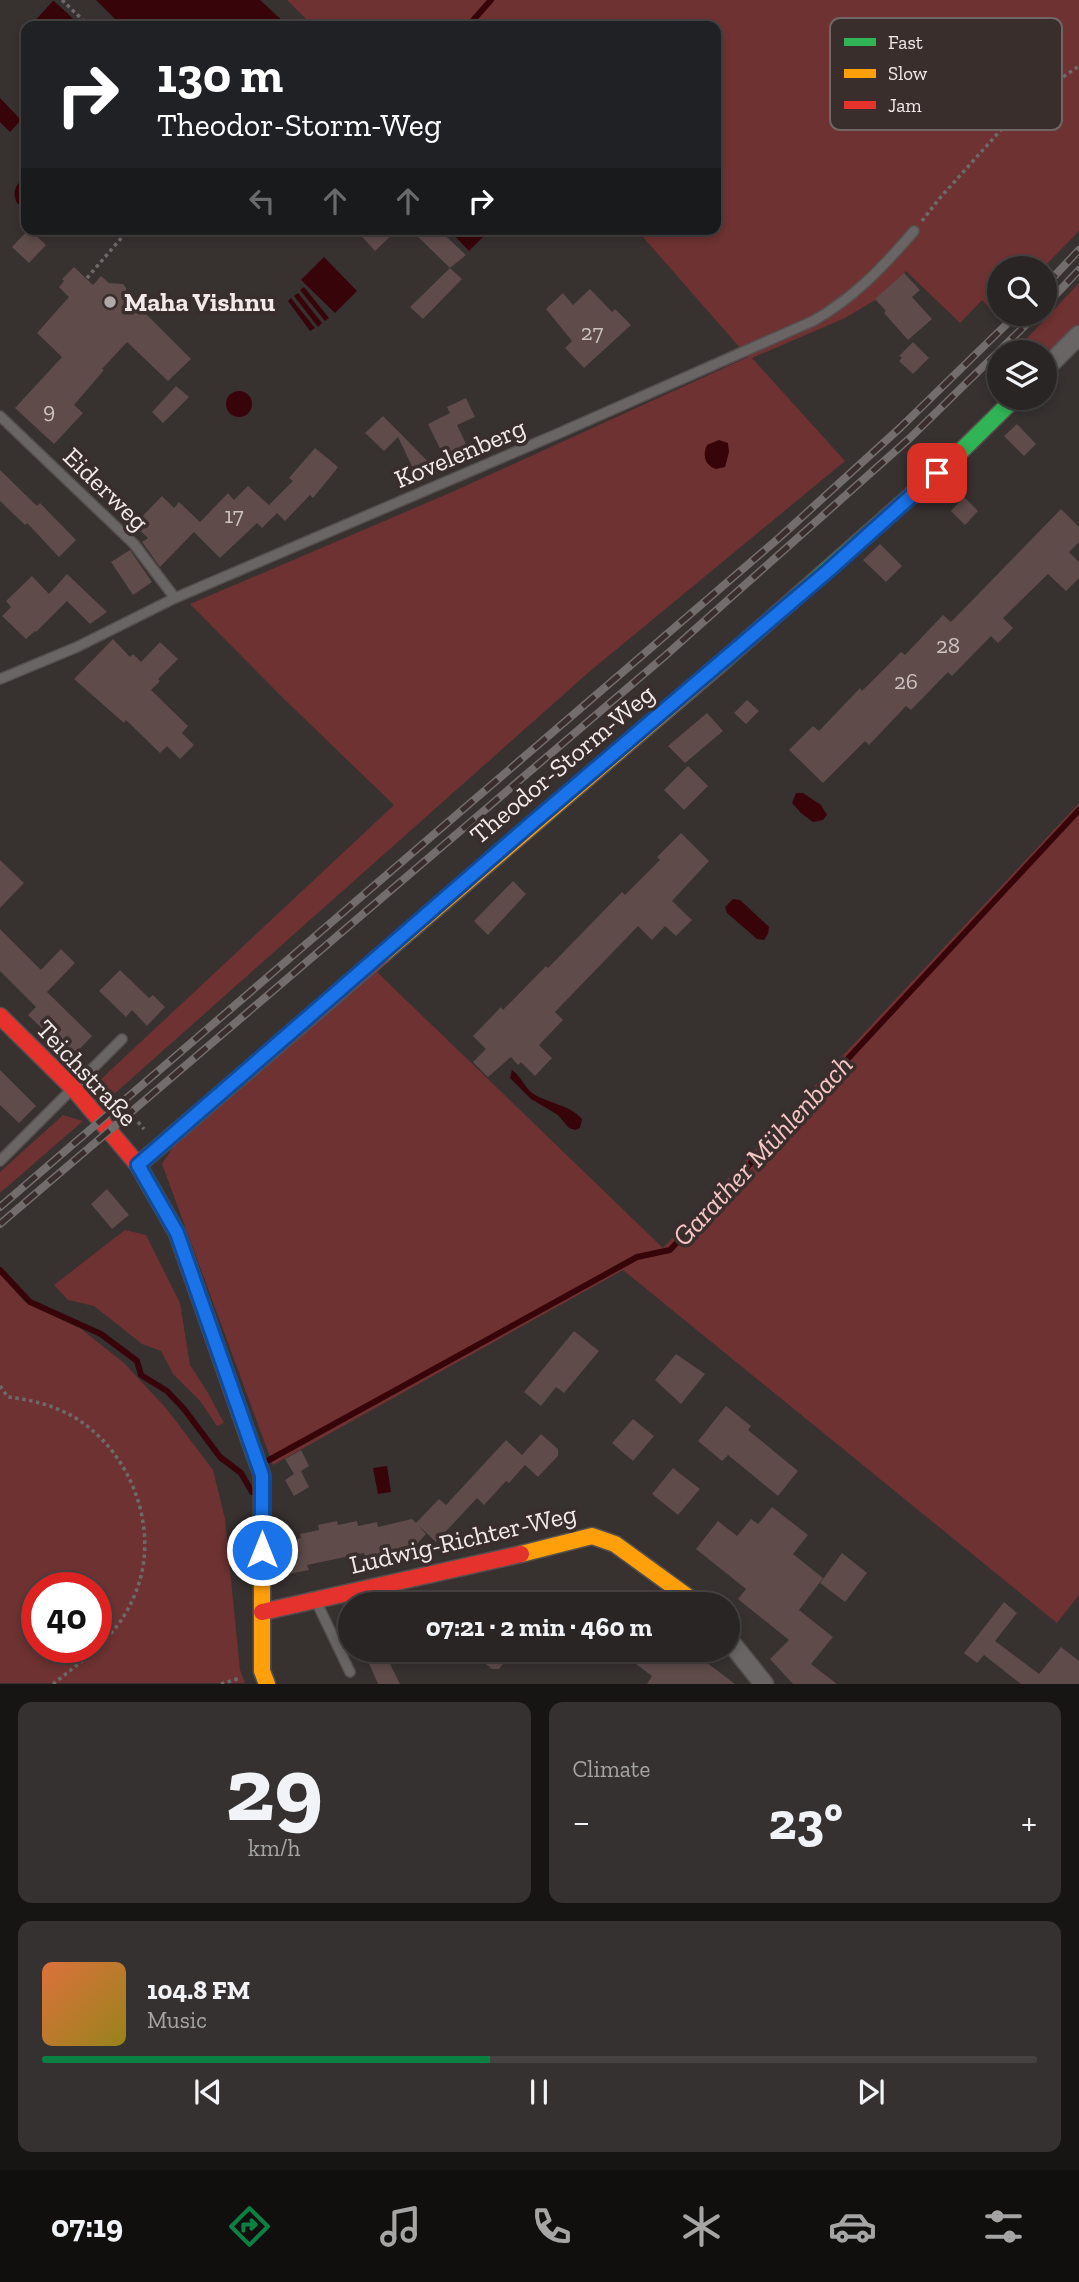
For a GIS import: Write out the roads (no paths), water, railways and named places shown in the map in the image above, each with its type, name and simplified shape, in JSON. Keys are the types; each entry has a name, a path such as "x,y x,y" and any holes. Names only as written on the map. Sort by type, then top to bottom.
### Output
{"street":[{"path":"1057,357 1079,335"},
{"name":"Theodor-Storm-Weg","path":"138,1165 526,828 829,570 1002,410"},
{"name":"Teichstraße","path":"0,1016 74,1089 138,1165 177,1233 262,1475 262,1671 267,1684"},
{"name":"Ludwig-Richter-Weg","path":"348,1592 592,1536 615,1544 681,1592"},
{"name":"Ludwig-Richter-Weg","path":"262,1612 338,1594"},
{"path":"740,1654 764,1684"}],"lane":[{"name":"Kovelenberg","path":"0,679 77,647 175,598 813,321 853,294 881,269 914,231"},
{"name":"Eiderweg","path":"0,416 134,544 175,598"},
{"path":"0,1161 122,1039"},
{"path":"316,1599 350,1672"}],"waterway":[{"path":"472,21 491,0"},
{"name":"Garather Mühlenbach","path":"269,1460 637,1257 670,1250 1079,810"},
{"path":"0,1270 30,1302 101,1334 137,1361 141,1375 167,1391 220,1457 241,1473 252,1492"}],"railway":[{"path":"1057,273 1079,250"},
{"path":"1057,293 1079,270"},
{"path":"0,1207 780,537 901,427 1005,326"},
{"path":"0,1224 665,656 910,438 1025,326"}],"place":[{"name":"Maha Vishnu","path":"110,302"}]}
